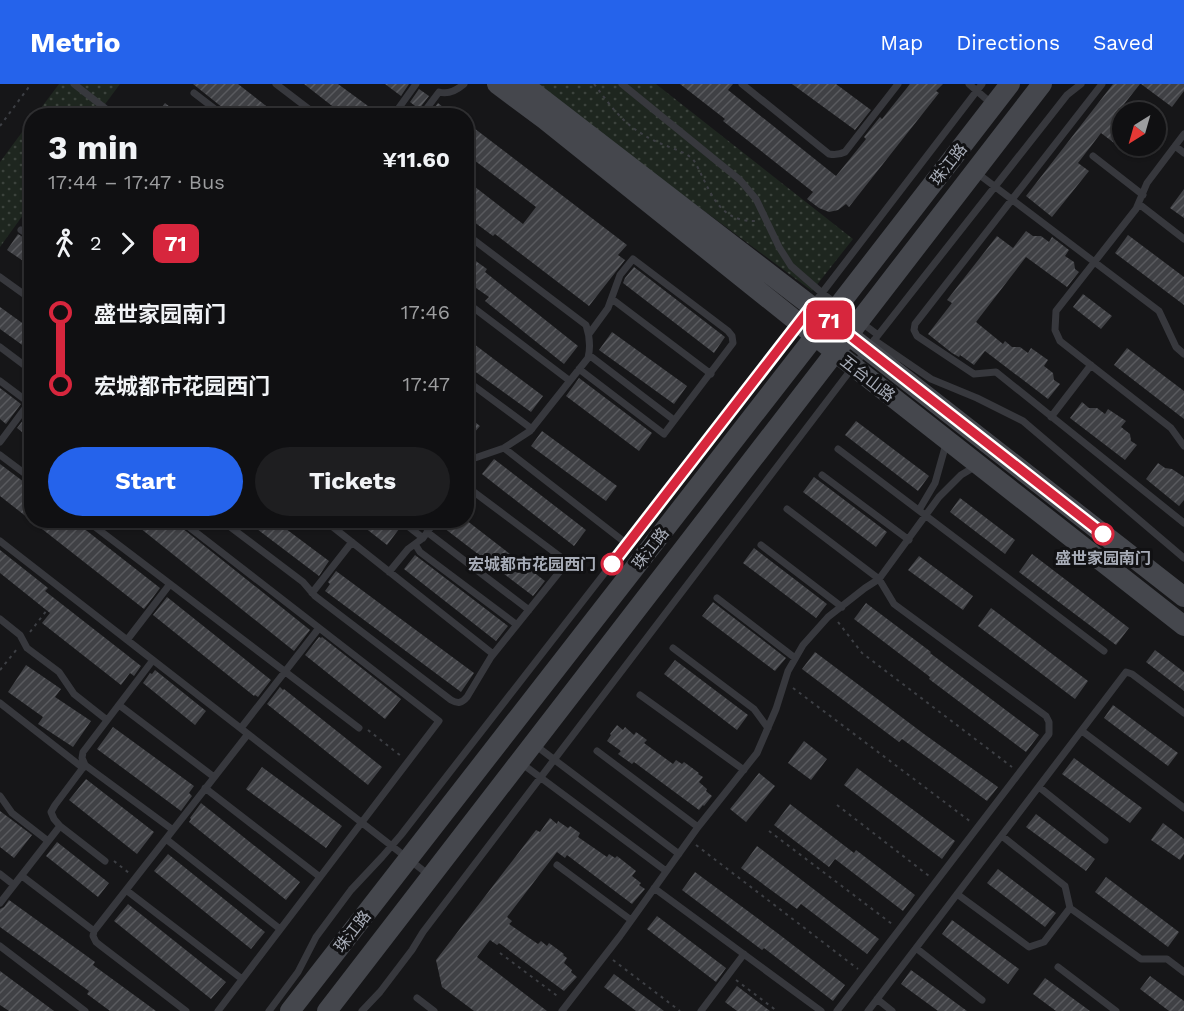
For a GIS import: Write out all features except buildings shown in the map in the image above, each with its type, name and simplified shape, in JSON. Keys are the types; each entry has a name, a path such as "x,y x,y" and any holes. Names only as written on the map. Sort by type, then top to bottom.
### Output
{"street":[{"name":"五台山路","path":"497,84 1184,626"},
{"name":"五台山路","path":"523,84 873,342 1184,597"},
{"name":"珠江路","path":"290,1011 408,859 779,403 835,352 854,328 883,270 993,105 1010,84"},
{"name":"珠江路","path":"327,1011 534,743 779,403 815,336 834,312 883,270 975,171 1042,84"}],"lane":[{"path":"74,84 105,108"},
{"path":"276,84 308,108"},
{"path":"399,108 416,84"},
{"path":"427,108 439,92 453,92 464,84"},
{"path":"622,84 740,180 756,199 779,247 791,266 802,276 817,299"},
{"path":"742,84 829,154 835,155 845,152 894,85"},
{"path":"969,84 993,105"},
{"path":"269,1011 298,972 315,938 351,890 392,846 982,84"},
{"path":"362,1011 380,992 423,932 853,367 1067,95 1081,84"},
{"path":"1102,84 915,324 914,330 917,336 974,374 996,372 1184,523"},
{"path":"194,93 214,108"},
{"path":"1184,134 1147,183 1136,209 1056,311 1055,330 1060,341 1171,428 1184,446"},
{"path":"1175,146 1184,153"},
{"path":"1093,156 1143,195"},
{"path":"975,171 1159,311 1176,347 1184,354"},
{"path":"1138,204 1184,239"},
{"path":"474,240 586,325 591,346 589,355 532,429 504,448 474,458"},
{"path":"579,369 664,434 734,343 728,331 633,259 620,275 608,308 589,334"},
{"path":"0,276 24,294"},
{"path":"612,299 711,374"},
{"path":"474,308 570,381"},
{"path":"873,342 931,379 977,398 1023,421 1184,558"},
{"path":"0,347 24,365"},
{"path":"589,355 674,420"},
{"path":"1051,417 1091,365"},
{"path":"0,381 24,399"},
{"path":"474,386 532,429"},
{"path":"0,442 24,412"},
{"path":"919,510 935,483 947,440"},
{"path":"504,448 627,544"},
{"path":"838,449 1104,651"},
{"path":"1,457 24,473"},
{"path":"562,1011 698,827 757,753 776,710 788,671 803,645 832,614 879,579 939,498 961,475 978,465"},
{"path":"822,475 909,540"},
{"path":"232,528 303,582 312,593 455,702 464,701 494,654 566,561 474,492"},
{"path":"787,509 879,579 894,604 1046,716 1049,722 1048,734 837,1011"},
{"path":"96,528 359,728"},
{"path":"190,528 439,721 218,1011"},
{"path":"334,528 494,654"},
{"path":"413,528 529,610"},
{"path":"389,572 430,528"},
{"path":"0,541 431,877"},
{"path":"312,593 352,542"},
{"path":"415,544 420,552 517,625"},
{"path":"761,545 842,606"},
{"path":"127,640 170,584"},
{"path":"717,598 795,658"},
{"path":"0,619 20,635 27,648 59,672 74,694 107,720"},
{"path":"241,728 319,628"},
{"path":"673,648 754,709 768,728"},
{"path":"84,767 83,752 153,660"},
{"path":"868,1011 1126,672 1132,674 1184,713"},
{"path":"640,695 744,770"},
{"path":"0,703 84,767 173,830"},
{"path":"119,705 214,777"},
{"path":"1082,731 1184,808"},
{"path":"186,1011 96,942 93,936 94,931 248,734"},
{"path":"534,743 679,854"},
{"path":"597,751 698,827"},
{"path":"519,762 666,871"},
{"path":"84,767 51,812 60,826 105,861"},
{"path":"1039,787 1105,840"},
{"path":"205,788 320,877"},
{"path":"0,796 12,813 48,841"},
{"path":"0,903 60,826"},
{"path":"1002,836 1065,886 1070,908 1140,959 1167,959 1184,972"},
{"path":"166,839 280,929"},
{"path":"557,865 631,920"},
{"path":"0,874 14,885"},
{"path":"22,876 94,931"},
{"path":"654,888 820,1011"},
{"path":"126,890 242,979"},
{"path":"957,894 1029,947 1044,942 1070,908"},
{"path":"0,946 85,1011"},
{"path":"916,948 982,1000"},
{"path":"701,1011 744,954"},
{"path":"1058,967 1116,1011"},
{"path":"417,998 434,1011"},
{"path":"877,999 892,1011"},
{"path":"70,1011 76,1004"}],"path":[{"path":"0,126 31,84"},
{"path":"594,84 617,114 632,128 693,159 715,202 724,212 748,221 768,221"},
{"path":"0,670 63,590"},
{"path":"832,614 862,653 1019,773"},
{"path":"785,682 978,827"},
{"path":"359,728 363,726 408,761"},
{"path":"837,806 936,881"},
{"path":"769,831 899,930"},
{"path":"689,840 865,974"},
{"path":"105,861 111,859 136,878"},
{"path":"501,953 567,1004"},
{"path":"606,954 680,1011"},
{"path":"729,974 777,1011"}],"shaded area":[{"path":"59,84 120,84 102,108 41,108"},
{"path":"536,84 656,84 853,239 812,291"},
{"path":"24,129 24,214 0,247 0,162"}],"bus line":[{"name":"71","path":"612,564 812,306 1103,534"}],"place":[{"name":"盛世家园南门","path":"1103,534"},
{"name":"宏城都市花园西门","path":"612,564"}]}
